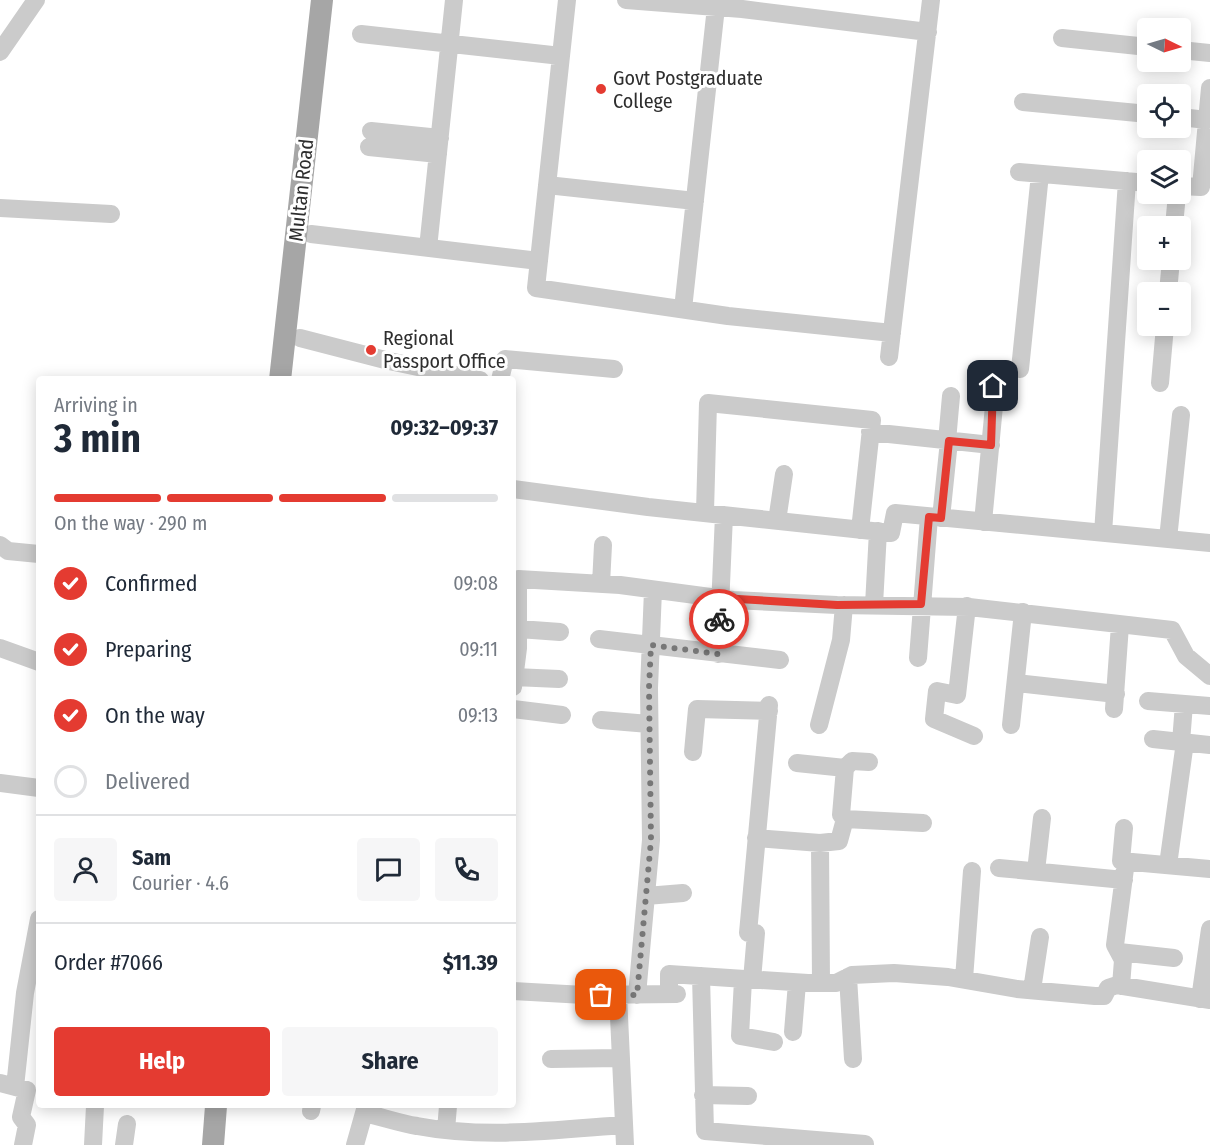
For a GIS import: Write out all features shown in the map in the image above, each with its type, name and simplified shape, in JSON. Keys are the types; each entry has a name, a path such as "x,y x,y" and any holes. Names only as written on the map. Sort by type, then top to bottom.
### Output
{"main road":[{"name":"Multan Road","path":"280,376 322,0"},
{"name":"Multan Road","path":"295,376 337,0"},
{"path":"198,1145 202,1108"},
{"path":"213,1145 216,1108"}],"street":[{"path":"0,52 36,0"},
{"path":"428,248 454,0"},
{"path":"567,0 536,288 683,309 892,333"},
{"path":"637,0 927,32"},
{"path":"889,357 931,0"},
{"path":"683,309 716,7"},
{"path":"362,34 561,56"},
{"path":"1062,38 1137,46"},
{"path":"1191,51 1210,54"},
{"path":"1191,187 1201,187 1210,88"},
{"path":"1023,102 1137,113"},
{"path":"1191,118 1207,120"},
{"path":"370,139 439,146"},
{"path":"1019,172 1137,182"},
{"path":"1020,369 1040,174"},
{"path":"1103,533 1127,181"},
{"path":"547,185 695,201"},
{"path":"0,208 111,213"},
{"path":"311,234 539,261"},
{"path":"1160,383 1164,336"},
{"path":"300,338 389,361 461,376"},
{"path":"501,376 505,359 614,369"},
{"path":"983,522 991,445 993,386"},
{"path":"918,658 921,604 948,441 951,396"},
{"path":"705,512 708,403 872,420 869,530 874,606"},
{"path":"1168,539 1181,415"},
{"path":"870,432 991,445"},
{"path":"777,521 784,474"},
{"path":"516,489 891,533 895,513 1210,543"},
{"path":"718,654 724,515"},
{"path":"0,545 8,551 36,554"},
{"path":"601,584 603,545"},
{"path":"516,661 519,629 516,598 518,579 601,584 721,598 874,606 921,604 967,606 1172,630 1186,656 1210,676"},
{"path":"637,995 651,840 649,724 653,590"},
{"path":"819,725 841,640 844,605"},
{"path":"967,606 957,695 937,691 934,719 974,736"},
{"path":"1011,725 1023,612"},
{"path":"1016,683 1115,701 1120,625"},
{"path":"519,629 560,632"},
{"path":"599,639 780,660"},
{"path":"0,648 36,661"},
{"path":"516,682 559,679"},
{"path":"1148,701 1210,706"},
{"path":"1168,865 1183,742 1184,704"},
{"path":"693,752 697,709 769,708 748,933 756,933 740,1036 774,1042"},
{"path":"516,709 562,715"},
{"path":"601,720 649,724"},
{"path":"1153,739 1210,745"},
{"path":"869,762 852,761 845,768 841,815 845,819 923,823"},
{"path":"797,763 845,768"},
{"path":"0,783 36,788"},
{"path":"1036,872 1042,818"},
{"path":"756,838 820,843 839,841 845,819"},
{"path":"1124,828 1120,861 1210,869"},
{"path":"820,843 821,983"},
{"path":"1121,986 1124,960 1115,945 1126,861"},
{"path":"999,868 1124,880"},
{"path":"964,979 972,872"},
{"path":"646,896 683,893"},
{"path":"516,991 618,995 673,994 669,974 797,983 836,983 848,977 894,973 964,979 1032,990 1104,996 1108,988 1121,986 1205,999 1210,929"},
{"path":"1032,990 1040,937"},
{"path":"1119,952 1174,958"},
{"path":"22,1145 27,1125 21,1117 27,1090 8,1085 32,1001 36,954"},
{"path":"701,976 705,1131 866,1144"},
{"path":"848,977 853,1059"},
{"path":"793,1032 797,983"},
{"path":"618,995 625,1145"},
{"path":"551,1059 620,1058"},
{"path":"703,1095 748,1096"},
{"path":"93,1145 95,1108"},
{"path":"446,1130 448,1108"},
{"path":"355,1145 365,1109 418,1126 520,1138 624,1125"},
{"path":"124,1145 127,1124"}],"way so far":[{"path":"601,995 637,995 651,840 649,688 651,645 718,654 719,619"}],"place":[{"name":"Govt Postgraduate College","path":"601,89"},
{"name":"Regional Passport Office","path":"371,350"}],"route":[{"path":"719,619 721,598 866,606 921,604 929,517 941,518 949,441 991,445 993,386"}]}
